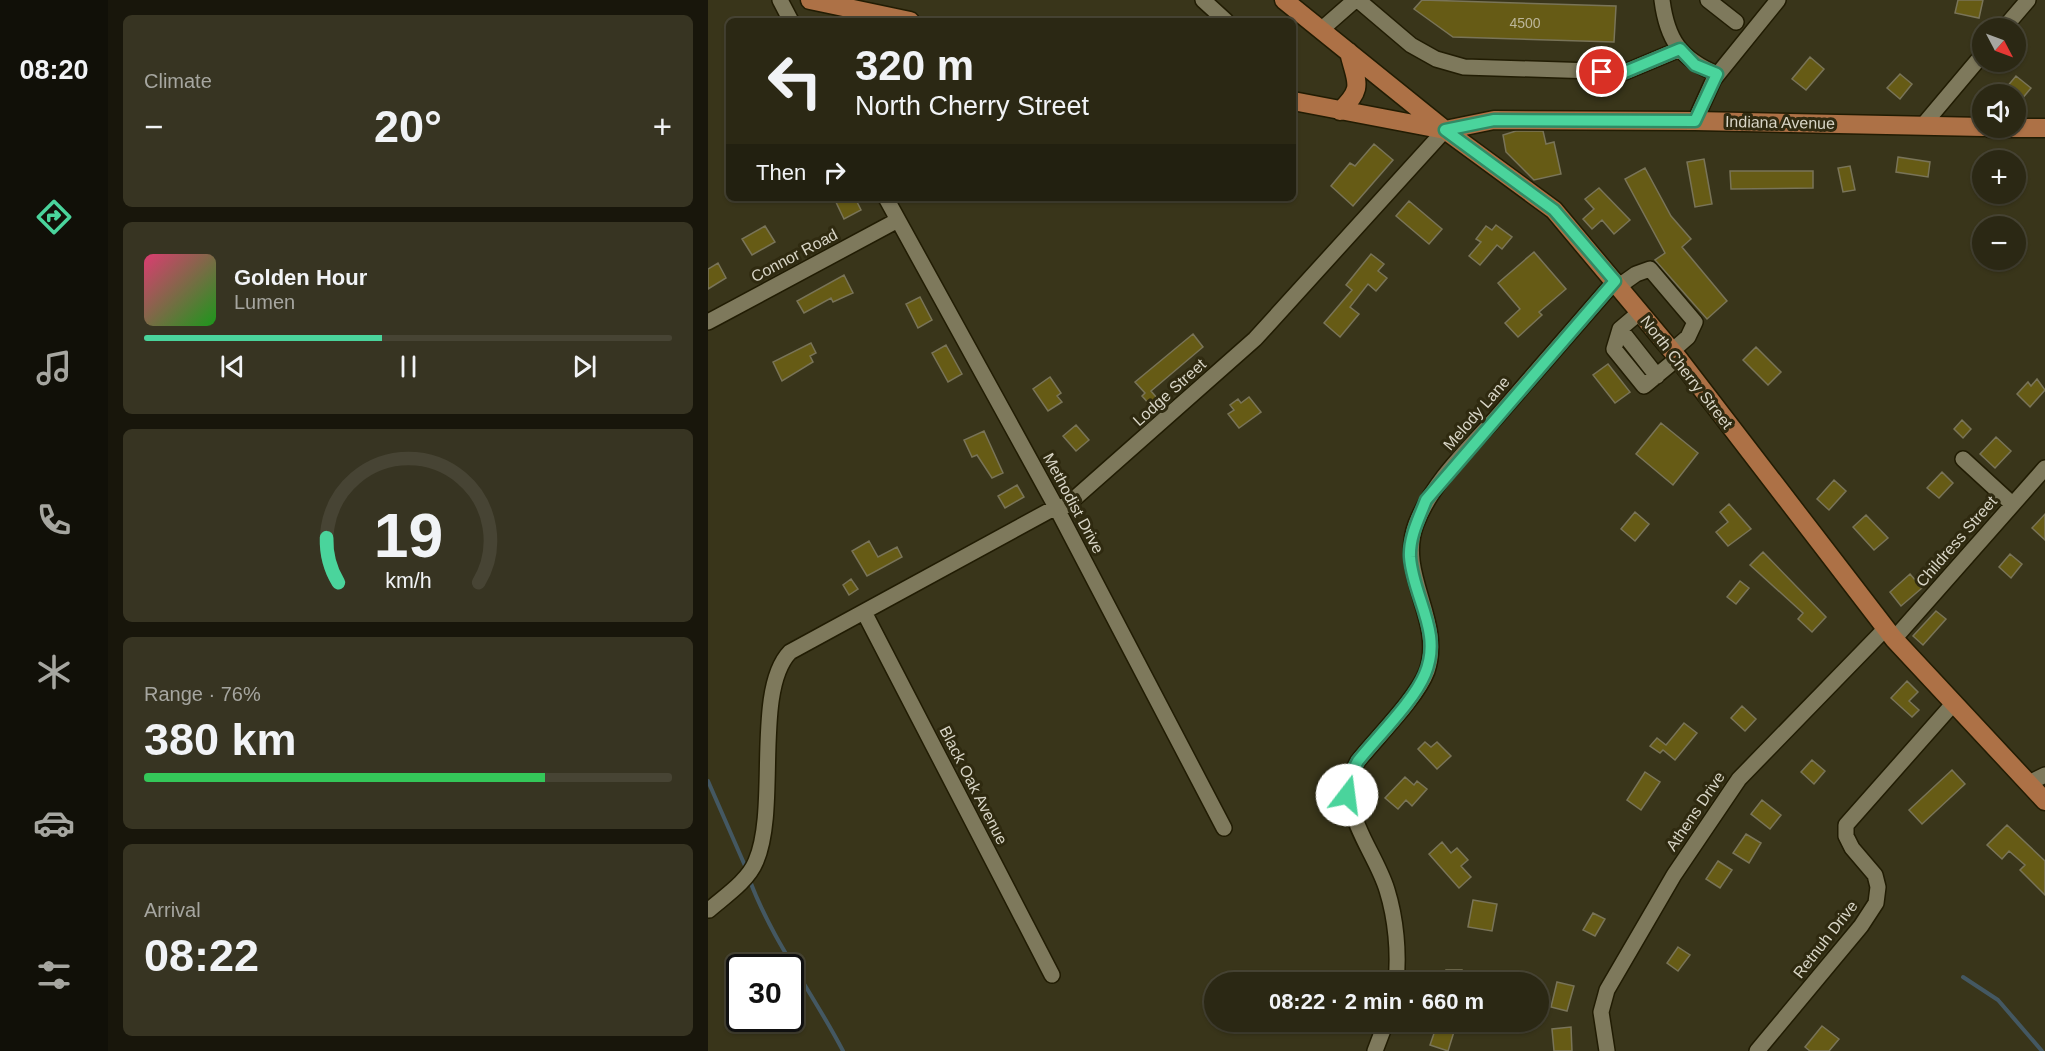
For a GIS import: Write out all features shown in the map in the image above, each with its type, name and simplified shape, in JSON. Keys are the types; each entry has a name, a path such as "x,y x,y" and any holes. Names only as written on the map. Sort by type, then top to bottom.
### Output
{"main road":[{"path":"810,0 896,18"},
{"name":"North Cherry Street","path":"1294,3 1349,52 1445,130 1554,210 1675,355 1889,634 1953,705 2037,779 2045,801"},
{"path":"1340,111 1356,96 1357,85 1349,52"},
{"name":"Indiana Avenue","path":"1296,102 1445,130 1494,120 1924,124 1933,127 1972,128"},
{"path":"2026,128 2045,128"}],"street":[{"path":"780,0 789,18"},
{"path":"1322,29 1357,0 1411,45 1436,59 1464,67 1625,72 1680,49"},
{"path":"1662,0 1665,26 1680,49 1695,65 1717,74"},
{"path":"1708,0 1736,22"},
{"path":"1695,121 1717,74 1778,0"},
{"path":"2013,18 2028,0"},
{"path":"1214,3 1224,18"},
{"path":"1924,124 1972,67"},
{"name":"Lodge Street","path":"709,910 742,880 756,862 765,822 775,679 781,662 790,652 1056,507 1066,506 1255,339 1445,130"},
{"name":"Methodist Drive","path":"888,201 1056,507 1224,828"},
{"name":"Connor Road","path":"708,322 898,220"},
{"name":"Melody Lane","path":"1395,972 1396,945 1388,894 1351,810 1347,795 1350,776 1358,761 1421,684 1429,662 1431,633 1410,555 1415,527 1426,500 1455,464 1617,284 1650,269 1666,286 1695,322 1675,355"},
{"path":"1640,312 1620,329 1614,349 1638,379 1644,386 1657,376 1675,355"},
{"path":"1963,459 2012,504"},
{"name":"Childress Street","path":"1889,634 2045,468"},
{"name":"Black Oak Avenue","path":"864,612 1052,975"},
{"name":"Athens Drive","path":"1607,1051 1601,1012 1607,990 1625,954 1716,811 1739,779 1889,634"},
{"name":"Retnuh Drive","path":"1757,1051 1861,927 1876,903 1878,887 1875,875 1852,848 1846,836 1846,825 1953,705"},
{"path":"1375,1051 1382,1032"}],"building":[{"path":"1422,0 1616,6 1614,42 1453,37 1414,9"},
{"path":"1958,0 1983,0 1979,18 1955,13"},
{"path":"1810,57 1824,69 1806,90 1792,79"},
{"path":"1900,74 1912,84 1900,99 1887,88"},
{"path":"2016,76 2026,84 2009,84"},
{"path":"2026,84 2031,88 2026,94"},
{"path":"1516,131 1543,131 1546,144 1554,142 1561,174 1534,180 1506,152 1503,135"},
{"path":"1374,144 1393,160 1353,206 1331,186 1350,163 1355,166"},
{"path":"1898,157 1930,162 1928,177 1896,172"},
{"path":"1704,159 1712,204 1695,207 1687,162"},
{"path":"1850,166 1855,190 1843,192 1838,168"},
{"path":"1645,168 1671,216 1691,239 1682,247 1727,301 1707,319 1655,260 1665,253 1625,179"},
{"path":"1730,171 1813,171 1813,188 1731,189"},
{"path":"1599,188 1630,220 1614,234 1602,220 1592,229 1583,219 1594,209 1585,199"},
{"path":"835,201 856,201 861,210 844,219"},
{"path":"1409,201 1442,229 1429,244 1396,216"},
{"path":"1496,225 1512,237 1502,249 1497,245 1480,265 1469,256 1481,242 1476,239 1486,226 1492,230"},
{"path":"765,226 775,242 752,255 742,239"},
{"path":"1534,252 1566,289 1539,312 1542,315 1518,337 1505,323 1520,309 1498,283"},
{"path":"1371,254 1384,264 1378,271 1387,278 1376,291 1368,284 1350,307 1359,314 1340,337 1324,323 1352,290 1346,285"},
{"path":"718,263 726,278 708,289 708,269"},
{"path":"844,275 853,293 833,302 831,298 804,313 797,301"},
{"path":"920,297 932,320 918,328 906,304"},
{"path":"1193,334 1203,347 1151,391 1157,398 1150,405 1142,396 1145,393 1135,382"},
{"path":"811,343 816,353 810,356 813,362 782,381 773,362"},
{"path":"946,345 962,374 948,382 932,353"},
{"path":"1756,347 1781,372 1768,385 1743,360"},
{"path":"1608,364 1630,392 1615,403 1593,375"},
{"path":"1050,377 1061,393 1057,396 1062,402 1048,411 1033,389"},
{"path":"2037,379 2045,390 2030,407 2017,394 2028,382 2031,386"},
{"path":"1249,397 1261,412 1239,428 1228,414 1234,410 1230,405 1238,399 1241,403"},
{"path":"1962,420 1971,429 1963,438 1954,429"},
{"path":"1661,423 1698,453 1673,485 1636,454"},
{"path":"1076,425 1089,440 1076,451 1063,436"},
{"path":"984,431 1003,473 992,478 977,455 972,457 964,440"},
{"path":"1996,437 2011,451 1995,468 1980,454"},
{"path":"1942,472 1953,483 1939,498 1927,488"},
{"path":"1834,480 1846,491 1829,510 1817,499"},
{"path":"1017,485 1024,497 1005,508 998,496"},
{"path":"1729,504 1751,529 1728,546 1716,532 1728,522 1720,512"},
{"path":"1635,512 1649,524 1635,541 1621,529"},
{"path":"2045,514 2045,540 2032,528"},
{"path":"1866,515 1888,538 1874,550 1853,527"},
{"path":"869,541 878,557 897,547 902,557 867,576 852,551"},
{"path":"1763,552 1826,617 1812,632 1798,619 1803,613 1750,565"},
{"path":"2010,554 2022,564 2011,578 1999,567"},
{"path":"1910,574 1922,588 1901,606 1890,592"},
{"path":"851,579 858,589 849,595 843,585"},
{"path":"1740,581 1749,588 1736,604 1727,597"},
{"path":"1936,611 1946,619 1923,645 1913,636"},
{"path":"1907,681 1918,692 1909,701 1919,710 1912,717 1891,698"},
{"path":"1742,706 1756,719 1745,731 1731,718"},
{"path":"1684,723 1697,733 1675,760 1663,750 1660,753 1650,746 1657,738 1666,745"},
{"path":"1425,742 1431,747 1437,742 1451,756 1437,769 1418,749"},
{"path":"1812,760 1825,771 1814,784 1801,772"},
{"path":"1952,770 1965,784 1922,824 1909,810"},
{"path":"1645,772 1660,782 1641,810 1627,800"},
{"path":"1405,777 1414,785 1417,781 1427,789 1412,806 1406,800 1398,809 1385,798"},
{"path":"1762,800 1781,815 1770,829 1751,814"},
{"path":"2007,825 2045,861 2045,895 2020,870 2025,865 2009,851 2002,859 1987,845"},
{"path":"1746,834 1761,843 1749,863 1733,853"},
{"path":"1442,842 1451,853 1457,848 1468,860 1461,866 1471,877 1459,888 1429,854"},
{"path":"1718,861 1732,870 1720,888 1706,879"},
{"path":"1473,900 1497,904 1492,931 1468,927"},
{"path":"1593,913 1605,919 1595,936 1583,930"},
{"path":"1678,947 1690,955 1678,971 1667,963"},
{"path":"1446,970 1462,970 1462,972 1446,972"},
{"path":"1557,982 1574,986 1567,1011 1551,1007"},
{"path":"1822,1026 1839,1039 1829,1051 1810,1051 1805,1047"},
{"path":"1571,1027 1572,1051 1554,1051 1552,1029"},
{"path":"1435,1032 1454,1032 1448,1051 1430,1045"}],"waterway":[{"path":"708,781 746,868"},
{"path":"750,881 770,925 843,1051"},
{"path":"1963,977 1998,1000 2042,1051"}],"route":[{"path":"1347,795 1350,776 1358,761 1421,684 1429,662 1431,633 1411,567 1410,555 1415,527 1426,500 1615,281 1554,210 1445,130 1494,120 1695,121 1717,74 1695,65 1680,49 1625,72 1602,72"}]}
